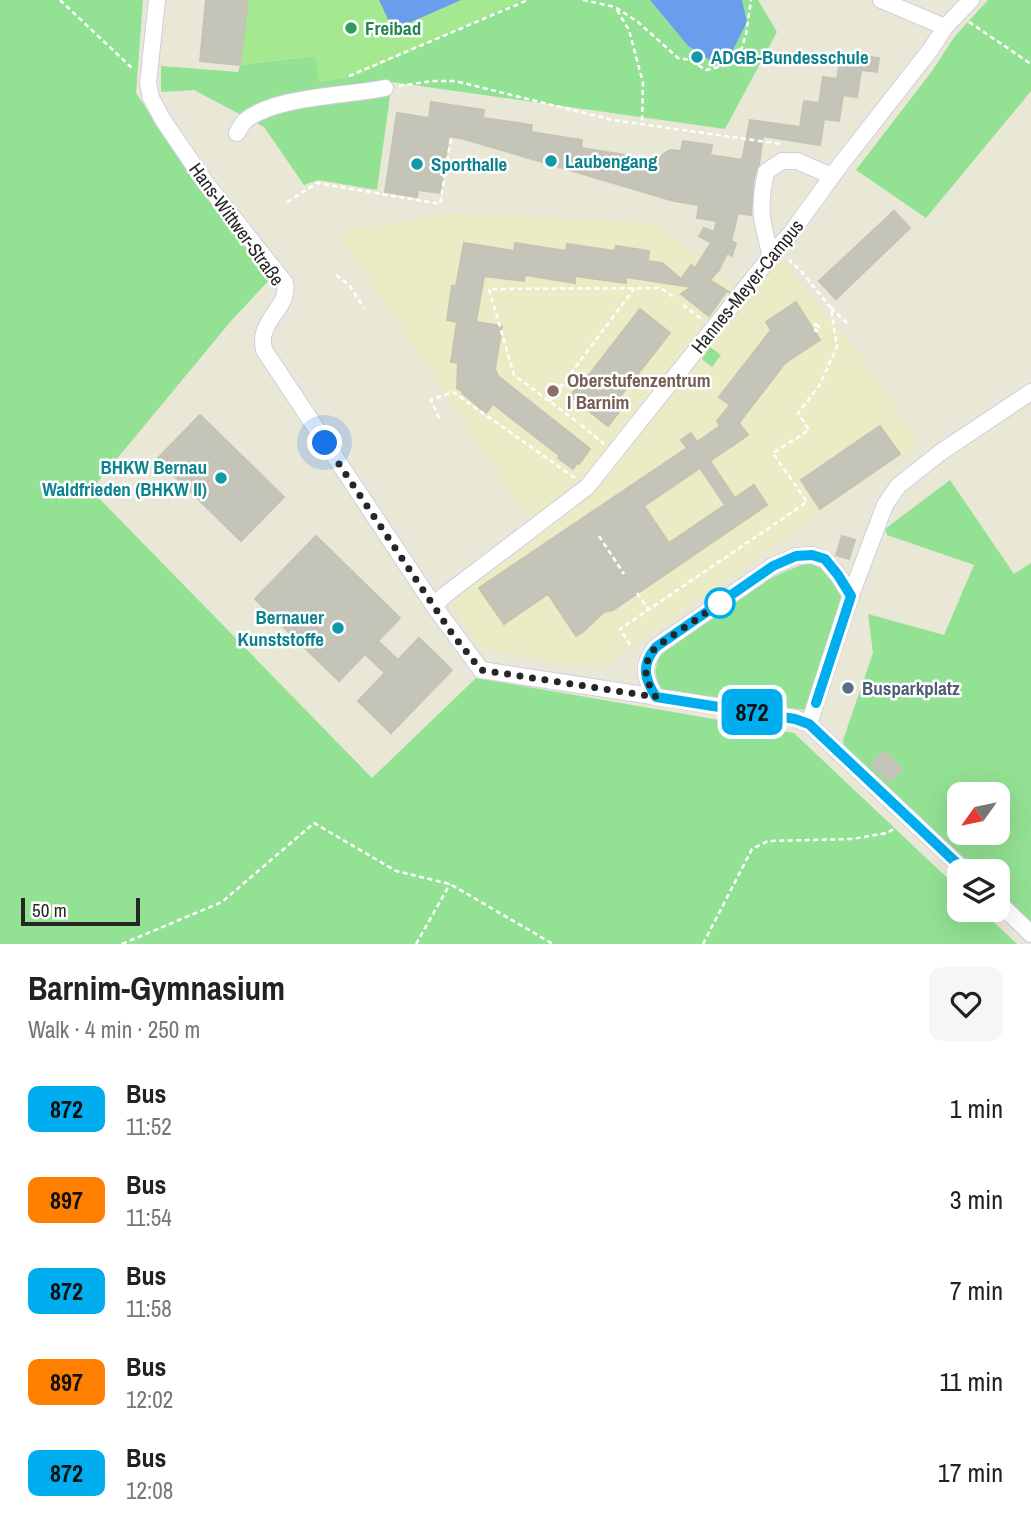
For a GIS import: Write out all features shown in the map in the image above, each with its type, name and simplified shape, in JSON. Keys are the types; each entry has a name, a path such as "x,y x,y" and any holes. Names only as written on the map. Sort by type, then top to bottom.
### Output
{"street":[{"name":"Hans-Wittwer-Straße","path":"157,0 148,83 151,98 198,171 285,283 284,300 264,330 264,350 434,606 481,670 795,719 809,724 952,859"},
{"path":"881,0 945,27"},
{"name":"Hannes-Meyer-Campus","path":"434,606 587,487 791,233 832,176 932,50 945,27 971,0"},
{"path":"237,133 244,121 266,108 288,102 385,88"},
{"path":"774,252 760,213 766,172 782,161 797,161 832,176"},
{"path":"809,724 851,596 885,505 898,486 941,452 1031,392"},
{"path":"656,697 645,675 649,655 656,647 773,566 796,556 812,555 825,559 851,596"},
{"path":"1010,914 1031,934"}],"path":[{"path":"60,0 148,83"},
{"path":"339,81 527,0"},
{"path":"583,0 615,7 638,22 678,58 690,60 706,70 723,66 738,57 746,34 751,0"},
{"path":"615,7 629,30 643,83 642,124"},
{"path":"958,14 1031,64"},
{"path":"385,88 432,81 455,81 613,120 782,145"},
{"path":"287,202 317,183 440,204 451,138"},
{"path":"774,252 800,270 831,308 849,325"},
{"path":"336,275 349,285 364,308"},
{"path":"550,401 635,288"},
{"path":"576,421 514,374 489,289 661,288 675,299"},
{"path":"683,304 713,328"},
{"path":"630,645 620,629 807,502 773,453 809,430 798,413 819,386 837,347 831,308"},
{"path":"439,418 431,400 453,392 587,487"},
{"path":"581,425 614,453"},
{"path":"599,536 624,574"},
{"path":"637,593 649,610"},
{"path":"703,944 752,849 768,841 852,839 887,834 907,816"},
{"path":"122,944 222,902 314,823 396,872 450,884 553,944"},
{"path":"416,944 450,884"}],"shaded area":[{"path":"457,213 653,223 743,291 772,248 868,365 919,443 600,669 481,649 445,595 536,525 512,495 337,232"}],"green space":[{"path":"0,0 143,0 136,93 194,178 272,277 231,321 91,490 372,778 476,678 794,733 947,878 947,922 994,922 1017,944 0,944"},
{"name":"Freibad","path":"248,0 521,0 352,77 319,82 315,56 240,65"},
{"path":"521,0 650,0 688,46 711,61 732,52 747,22 742,0 758,0 777,32 725,129 392,82 377,190 318,180 304,185 264,127 194,90 161,92 161,66 238,72 240,65 316,56 352,77"},
{"path":"988,0 1031,0 1031,91 926,218 856,170 932,71 955,36"},
{"path":"710,347 721,355 712,367 702,359"},
{"path":"950,480 1014,574 1031,563 1031,922 1010,902 1010,859 965,859 950,845 1010,845 1010,782 947,782 947,843 845,749 843,740 873,653 868,614 944,635 974,565 887,535 885,529"},
{"path":"812,562 827,570 844,596 806,710 661,690 656,672 661,653 752,589"}],"water":[{"path":"379,0 461,0 393,30"},
{"path":"650,0 742,0 747,22 732,52 711,61 688,46"}],"building":[{"path":"206,0 248,0 240,65 200,61"},
{"path":"841,53 879,58 877,72 861,70 857,97 843,95 839,121 824,119 820,145 763,136 759,165 753,183 751,215 738,213 731,241 736,243 732,256 727,253 719,270 710,280 729,292 726,292 709,316 681,294 691,287 626,277 626,283 575,276 575,283 525,275 524,281 484,276 476,322 502,326 495,369 498,376 590,449 579,464 573,469 493,404 486,413 457,388 458,363 451,362 457,322 447,320 452,286 456,286 464,243 514,251 515,243 566,251 567,244 615,251 616,246 649,251 648,261 662,263 681,279 691,265 695,268 711,243 699,236 704,228 714,232 717,221 697,218 699,205 674,201 449,136 440,193 418,190 417,197 385,192 397,113 429,118 431,102 484,110 483,118 532,125 531,132 582,140 581,148 632,156 630,164 654,167 662,155 670,150 681,151 683,141 712,145 710,155 742,160 750,120 800,127 804,101 819,103 823,77 837,79"},
{"path":"894,211 910,228 836,299 819,281"},
{"path":"796,302 820,340 785,363 739,423 748,435 710,461 735,498 754,485 767,505 613,610 604,612 576,636 548,594 504,624 479,588 687,448 681,440 691,433 697,442 720,426 717,421 730,405 719,397 771,330 766,322","holes":["700,468 725,505 669,543 644,506"]},
{"path":"640,309 670,333 612,407 619,412 608,426 570,396"},
{"name":"BHKW Bernau Waldfrieden (BHKW II)","path":"200,415 284,497 241,541 157,459"},
{"path":"880,426 900,454 820,509 801,480"},
{"name":"Bernauer Kunststoffe","path":"316,536 400,618 378,641 398,660 419,638 452,670 391,733 358,701 385,673 365,654 339,681 255,599"},
{"path":"842,536 855,540 849,559 836,555"},
{"path":"884,751 902,769 889,782 871,765"}],"bus line":[{"name":"872","path":"816,703 851,596 825,559 812,555 796,556 773,566 656,647 649,655 646,665 648,685 656,697 795,719 809,724 952,859"}],"place":[{"name":"Freibad","path":"351,28"},
{"name":"ADGB-Bundesschule","path":"697,57"},
{"name":"Laubengang","path":"551,161"},
{"name":"Sporthalle","path":"417,164"},
{"name":"Oberstufenzentrum I Barnim","path":"553,391"},
{"name":"BHKW Bernau Waldfrieden (BHKW II)","path":"221,478"},
{"name":"Bernauer Kunststoffe","path":"338,628"},
{"name":"Busparkplatz","path":"848,688"}],"route":[{"path":"325,443 453,635 481,670 656,697 645,675 649,655 656,647 720,603"}]}
